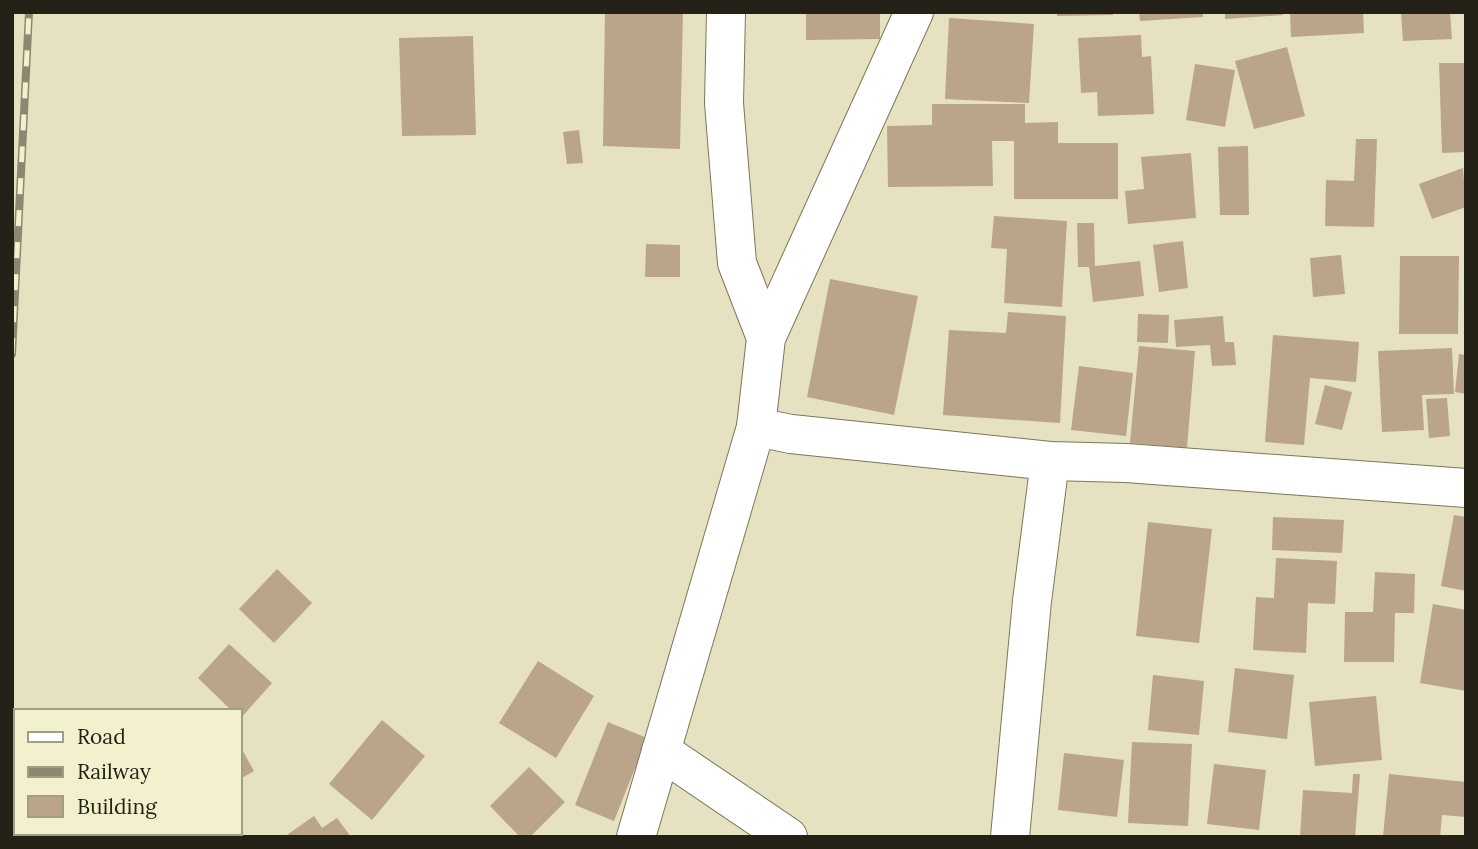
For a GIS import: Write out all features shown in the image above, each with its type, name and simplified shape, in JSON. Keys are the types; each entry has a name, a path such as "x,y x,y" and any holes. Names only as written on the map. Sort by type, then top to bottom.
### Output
{"street":[{"path":"726,12 724,103 737,263 766,338"},
{"path":"636,837 756,427 766,338 914,12"},
{"path":"756,427 791,434 1050,461 1126,463 1466,488"},
{"path":"1010,837 1032,601 1050,461"},
{"path":"661,751 788,837"}],"building":[{"path":"605,12 683,12 680,149 603,146"},
{"path":"806,12 880,12 880,39 806,40"},
{"path":"1057,12 1113,12 1113,15 1057,16"},
{"path":"1139,12 1203,12 1203,17 1140,21"},
{"path":"1225,12 1282,12 1283,15 1225,19"},
{"path":"1290,12 1363,12 1364,33 1291,37"},
{"path":"1401,12 1450,12 1452,39 1403,41"},
{"path":"949,18 1034,24 1029,103 945,99"},
{"path":"1141,35 1142,57 1151,56 1154,114 1098,116 1097,92 1081,93 1078,38"},
{"path":"473,36 476,135 402,136 399,38"},
{"path":"1287,47 1305,116 1254,129 1235,61"},
{"path":"1439,63 1466,63 1466,152 1442,153"},
{"path":"1195,64 1235,70 1225,127 1186,120"},
{"path":"932,104 1025,104 1025,123 1058,122 1058,143 1118,143 1118,199 1014,199 1014,141 992,141 993,186 888,187 887,126 932,125"},
{"path":"579,130 583,163 567,164 563,132"},
{"path":"1356,139 1377,139 1374,227 1325,226 1326,180 1354,181"},
{"path":"1248,146 1249,215 1220,215 1218,147"},
{"path":"1191,153 1196,218 1128,224 1125,191 1144,189 1141,157"},
{"path":"1463,168 1466,207 1432,219 1419,184"},
{"path":"994,216 1067,221 1062,307 1004,303 1007,249 991,248"},
{"path":"1077,223 1094,223 1095,266 1140,261 1144,296 1093,302 1089,267 1078,267"},
{"path":"1183,241 1188,288 1159,292 1153,245"},
{"path":"646,244 680,245 680,277 645,277"},
{"path":"1341,255 1345,294 1313,297 1310,258"},
{"path":"1400,256 1459,256 1458,334 1399,334"},
{"path":"830,279 918,296 894,415 807,397"},
{"path":"1008,312 1066,316 1060,423 943,415 949,330 1006,333"},
{"path":"1138,314 1169,315 1168,343 1137,342"},
{"path":"1223,316 1225,342 1234,342 1236,365 1212,366 1210,345 1176,347 1174,320"},
{"path":"1273,335 1359,342 1356,382 1310,378 1304,445 1265,442"},
{"path":"1139,346 1195,351 1187,448 1130,443"},
{"path":"1452,348 1454,394 1422,395 1424,430 1382,432 1378,351"},
{"path":"1459,354 1466,355 1466,394 1455,392"},
{"path":"1079,366 1133,373 1126,436 1071,430"},
{"path":"1325,385 1352,392 1342,430 1315,424"},
{"path":"1447,398 1450,436 1429,438 1426,399"},
{"path":"1454,515 1466,517 1466,591 1441,586"},
{"path":"1273,517 1344,520 1342,553 1272,550"},
{"path":"1148,522 1212,529 1199,643 1136,636"},
{"path":"1276,558 1337,561 1335,604 1308,603 1306,653 1253,650 1256,597 1274,598"},
{"path":"277,569 312,603 274,643 239,609"},
{"path":"1375,572 1415,574 1414,613 1395,613 1394,662 1344,662 1345,612 1373,612"},
{"path":"1433,604 1466,610 1466,691 1420,683"},
{"path":"229,644 272,683 242,717 242,709 230,709 198,678"},
{"path":"538,661 594,696 556,758 499,723"},
{"path":"1235,668 1294,675 1287,739 1228,732"},
{"path":"1153,675 1204,681 1199,735 1148,730"},
{"path":"1376,696 1382,760 1315,766 1309,702"},
{"path":"382,720 425,756 372,820 329,784"},
{"path":"608,722 647,738 614,821 575,805"},
{"path":"1132,742 1192,744 1188,826 1128,823"},
{"path":"242,750 254,771 242,778"},
{"path":"1064,753 1124,760 1117,817 1058,810"},
{"path":"1214,764 1266,770 1259,830 1207,824"},
{"path":"529,767 565,802 530,837 520,837 490,806"},
{"path":"1353,774 1360,774 1355,837 1300,837 1303,790 1352,793"},
{"path":"1389,774 1466,782 1466,817 1442,815 1440,837 1383,837"},
{"path":"314,816 322,828 337,818 351,837 284,837"},
{"path":"190,835 191,837 114,837"}],"railway":[{"path":"12,354 29,12"}]}
